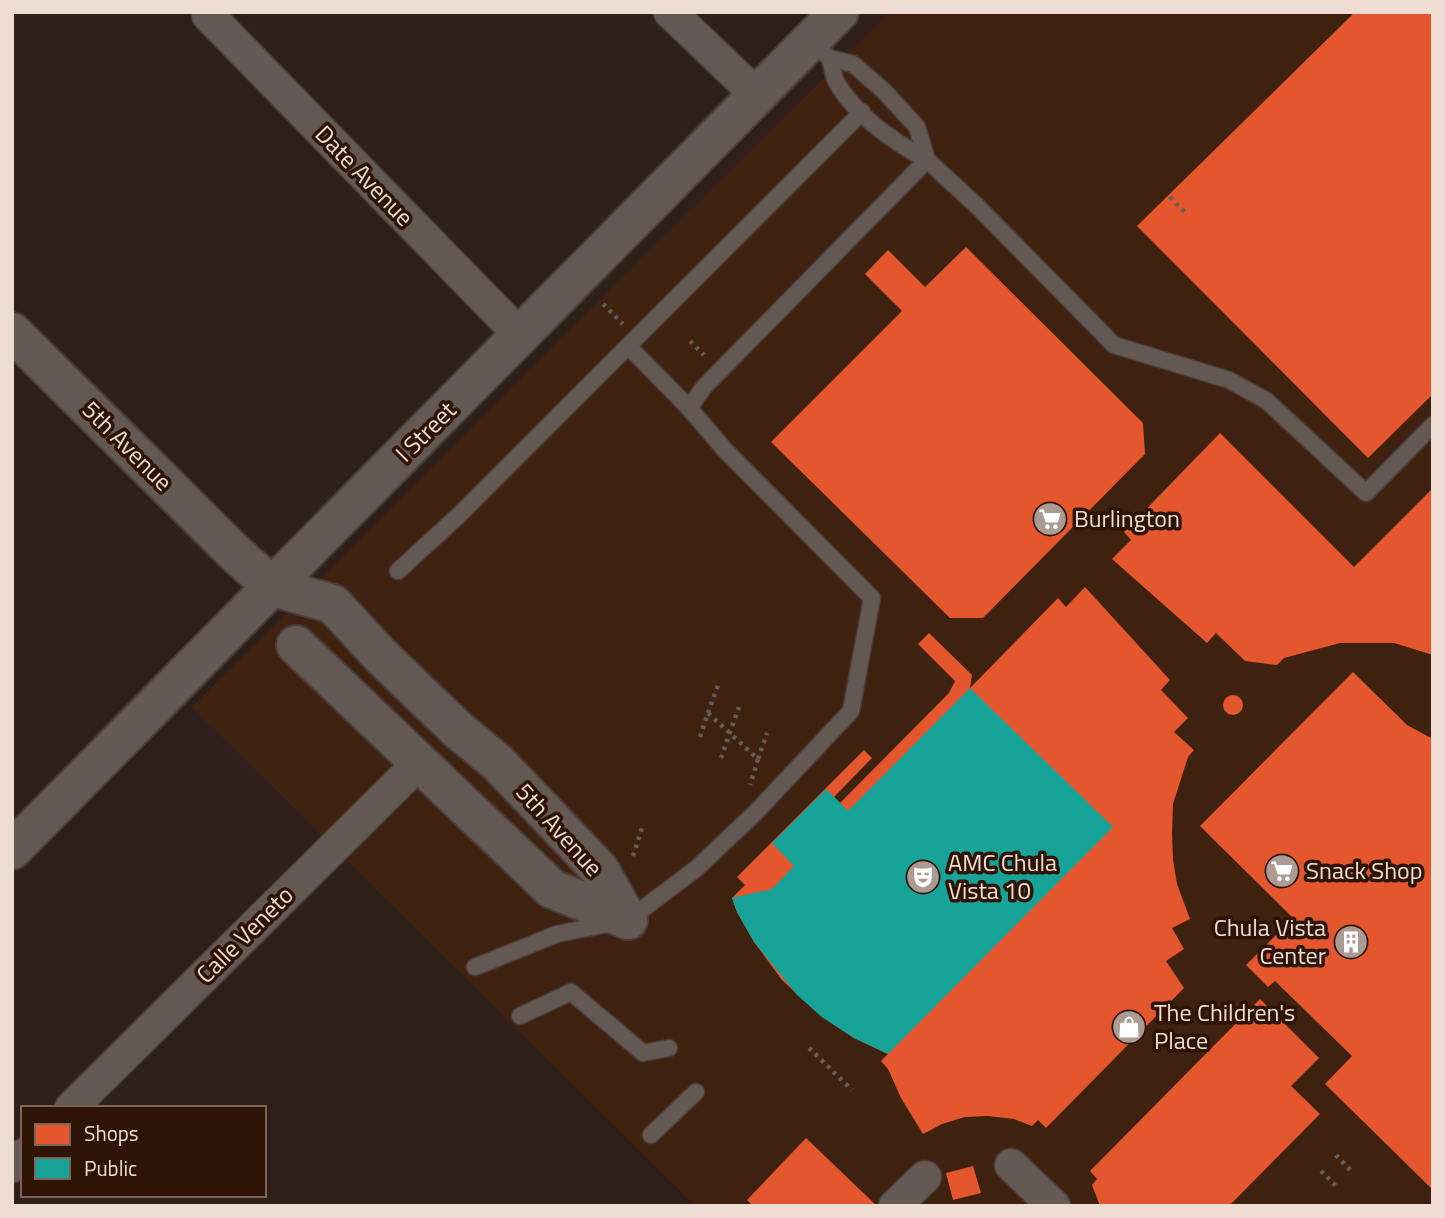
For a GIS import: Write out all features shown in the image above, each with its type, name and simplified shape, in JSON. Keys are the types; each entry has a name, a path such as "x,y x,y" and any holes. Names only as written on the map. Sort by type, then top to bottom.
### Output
{"street":[{"path":"670,12 757,95"},
{"name":"I Street","path":"12,850 757,95 820,50 839,12"},
{"name":"Date Avenue","path":"208,15 521,336"},
{"name":"5th Avenue","path":"12,332 236,554 273,587 333,604 380,656 457,729 498,763 599,869 628,920"},
{"name":"5th Avenue","path":"273,587 294,640 552,889 628,920"},
{"name":"Calle Veneto","path":"73,1106 420,762"},
{"path":"1011,1165 1054,1206"},
{"path":"895,1206 925,1177"}],"lane":[{"path":"820,50 836,83 862,113 897,143 927,160 1114,345 1229,380 1267,401 1366,492 1433,425"},
{"path":"820,50 853,64 884,91 916,127 927,160"},
{"path":"398,572 458,516 862,113"},
{"path":"689,408 704,387 927,160"},
{"path":"475,967 557,934 628,920 696,868 755,813 852,712 872,598 724,449 689,408 628,346"},
{"path":"520,1016 570,992 643,1053 669,1048"},
{"path":"650,1135 696,1092"}],"path":[{"path":"1170,197 1187,214"},
{"path":"603,304 624,324"},
{"path":"690,341 707,358"},
{"path":"700,737 718,684"},
{"path":"721,758 739,707"},
{"path":"708,713 758,759"},
{"path":"750,786 767,733"},
{"path":"633,856 642,828"},
{"path":"808,1048 852,1090"},
{"path":"1336,1155 1353,1173"},
{"path":"1321,1171 1338,1188"}],"shaded area":[{"name":"Chula Vista Center","path":"890,12 1433,12 1433,1206 695,1206 192,707"}],"building: Shops":[{"path":"1355,12 1433,12 1433,394 1368,458 1137,226"},
{"path":"966,247 1143,423 1145,454 983,618 950,618 771,442 902,311 865,274 888,250 925,287"},
{"path":"1220,433 1354,567 1433,488 1433,655 1394,643 1340,643 1284,658 1277,665 1245,661 1216,633 1207,643 1112,559 1131,540 1124,532"},
{"path":"1085,587 1170,680 1161,690 1188,718 1174,732 1194,750 1188,757 1173,804 1172,833 1177,884 1190,919 1172,928 1184,949 1166,961 1184,988 1046,1128 1038,1120 1032,1126 1014,1119 965,1117 942,1124 923,1134 881,1061 888,1054 854,1038 822,1017 782,980 754,942 732,898 745,885 737,877 864,750 872,758 834,797 840,803 949,693 955,681 918,644 929,633 972,675 970,688 1058,598 1066,607"},
{"name":"Chula Vista Center","path":"1353,672 1407,725 1433,739 1433,1190 1325,1084 1352,1056 1275,981 1268,987 1246,965 1293,918 1200,826"},
{"path":"1233,695 1240,698 1243,705 1240,712 1233,715 1226,712 1223,705 1226,698"},
{"path":"1260,999 1319,1058 1291,1086 1320,1114 1229,1206 1100,1206 1092,1185 1097,1179 1090,1171"},
{"path":"806,1138 877,1206 753,1206 747,1200"},
{"path":"973,1166 981,1193 953,1200 946,1173"}],"building: Public":[{"name":"AMC Chula Vista 10","path":"970,688 1113,827 888,1054 854,1038 822,1017 797,995 754,942 732,898 772,889 794,866 772,843 826,789 848,811"}],"place":[{"name":"Burlington","path":"1050,519"},
{"name":"Snack Shop","path":"1282,871"},
{"name":"AMC Chula Vista 10","path":"923,877"},
{"name":"Chula Vista Center","path":"1351,942"},
{"name":"The Children's Place","path":"1129,1027"}]}
